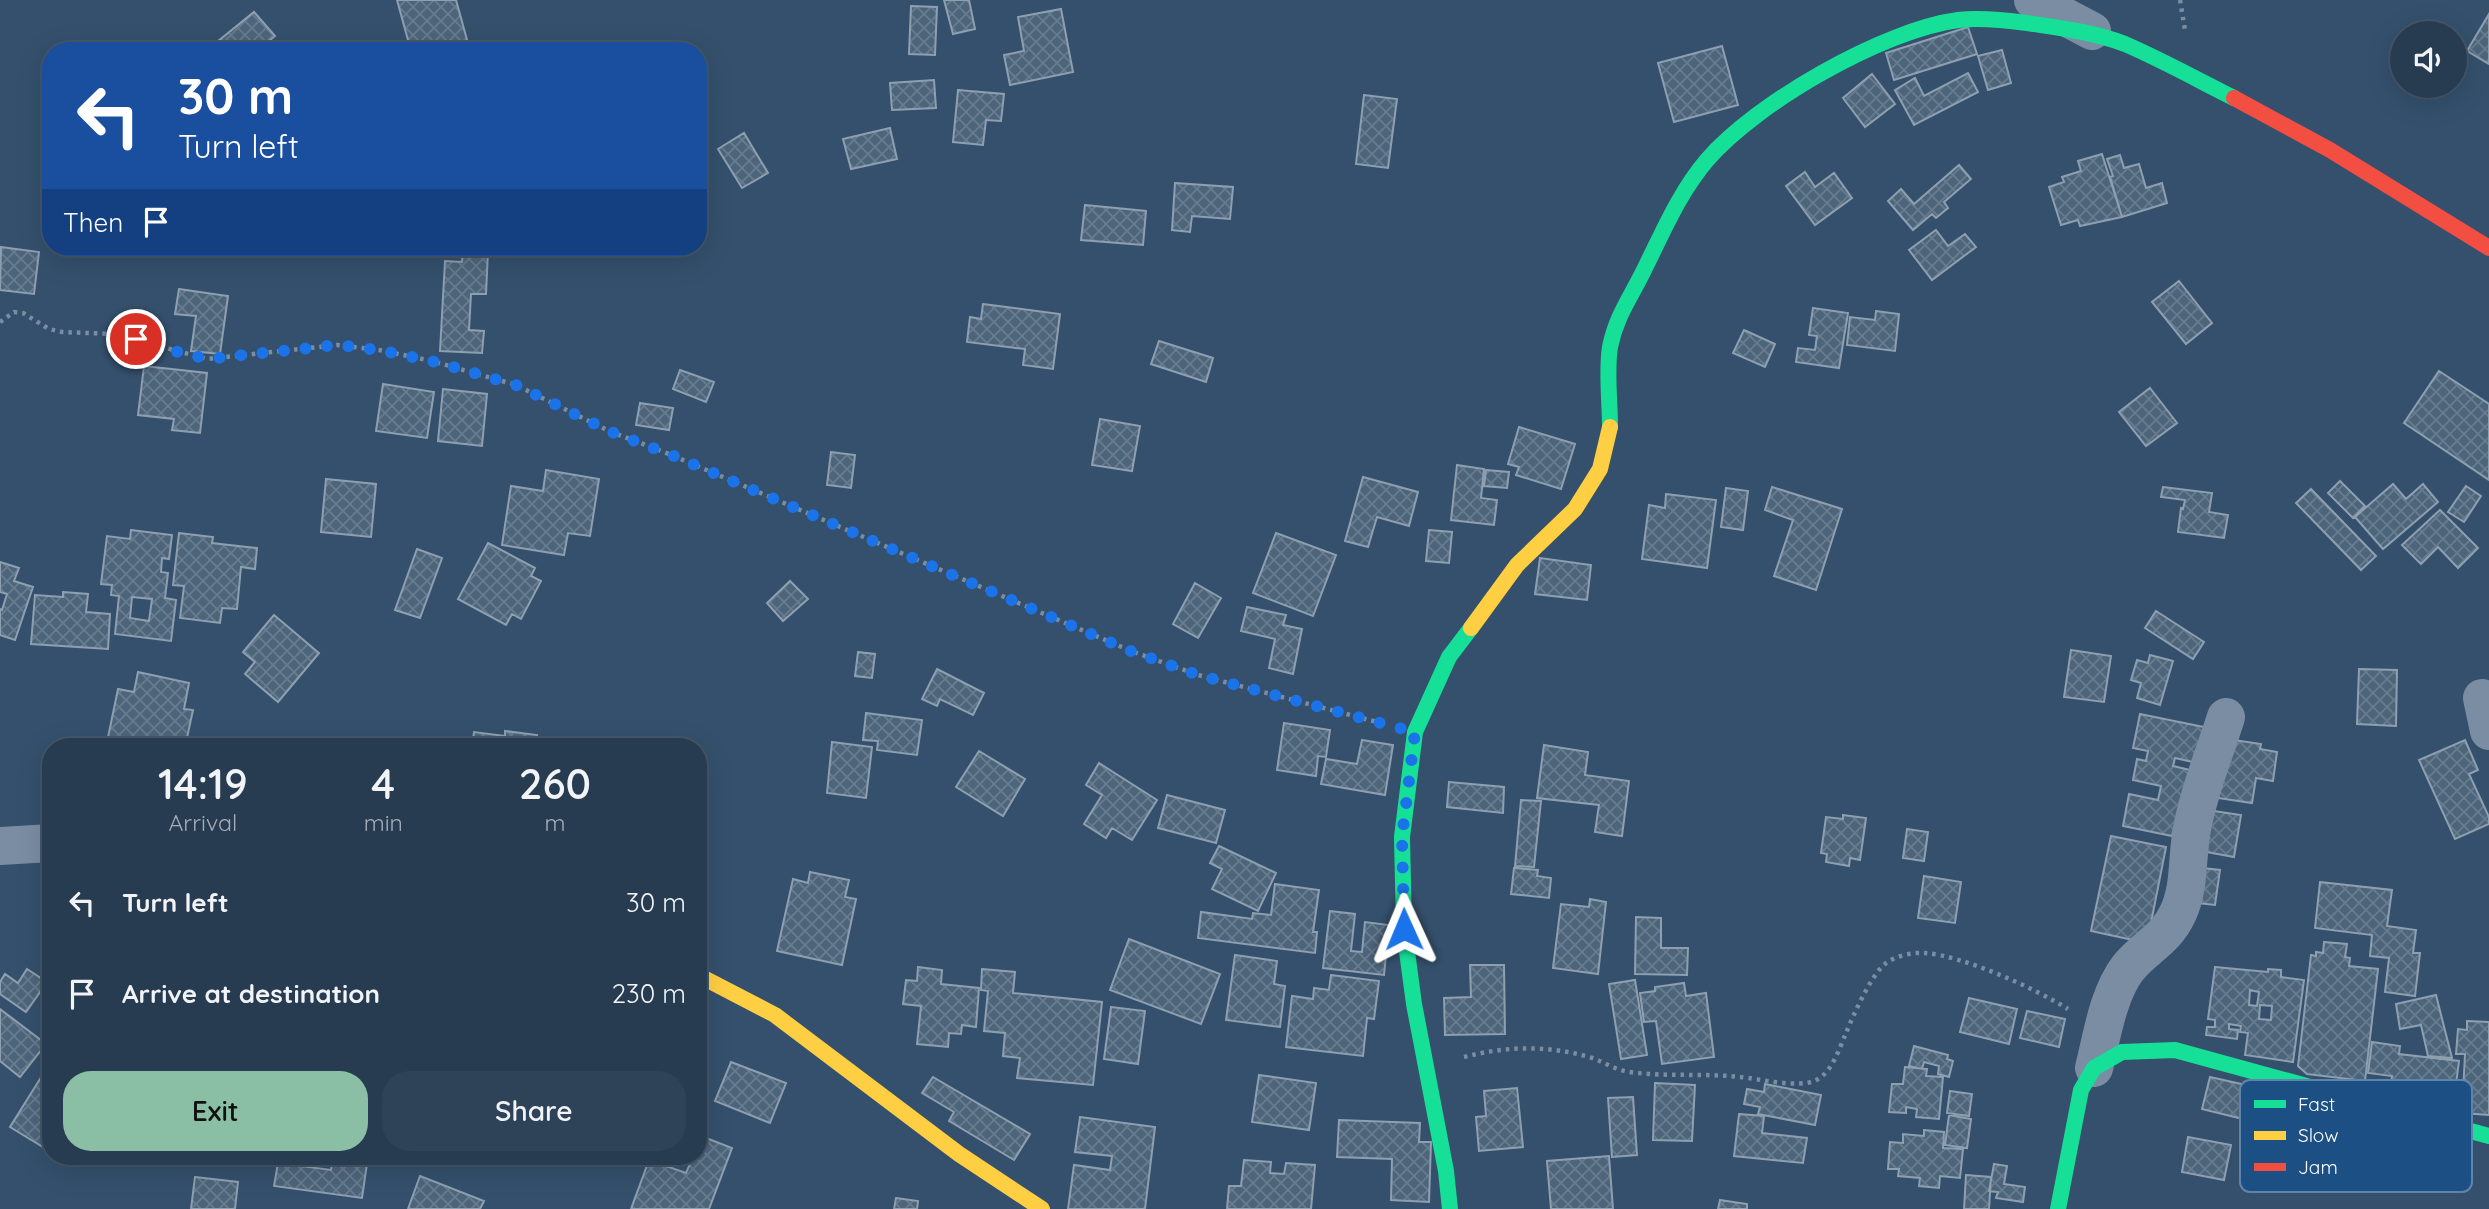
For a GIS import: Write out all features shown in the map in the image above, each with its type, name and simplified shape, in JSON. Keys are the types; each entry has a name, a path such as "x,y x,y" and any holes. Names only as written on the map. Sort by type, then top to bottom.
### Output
{"street":[{"path":"2033,0 2100,36"},
{"path":"1450,1209 1414,1004 1404,929 1402,837 1415,732 1449,657 1517,565 1575,509 1600,469 1610,428 1611,349 1619,314 1643,273 1678,200 1707,160 1744,124 1827,70 1880,44 1927,27 1959,20 2003,20 2078,30 2146,54 2246,104 2330,149 2489,248"},
{"path":"2058,1209 2081,1090 2099,1051 2122,976 2164,937 2178,912 2188,880 2188,854 2193,824 2226,717"},
{"path":"0,846 42,844"},
{"path":"707,980 775,1014 959,1154 1042,1209"},
{"path":"2099,1051 2175,1050 2285,1080"},
{"path":"2472,1131 2489,1136"}],"path":[{"path":"1,318 13,312 23,313 48,329 114,334 207,359 337,345 379,350 481,373 516,385 609,431 681,459 1131,651 1198,675 1415,732"},
{"path":"1426,1068 1496,1049 1545,1048 1594,1058 1626,1072 1721,1075 1798,1083 1814,1081 1825,1073 1836,1056 1852,1019 1883,965 1901,955 1925,953 1959,961 2044,994 2099,1051"}],"building":[{"path":"397,0 456,0 468,42 409,42"},
{"path":"944,0 969,0 975,29 953,34"},
{"path":"911,6 937,7 935,55 909,54"},
{"path":"1061,9 1073,72 1010,85 1004,55 1024,51 1018,17"},
{"path":"254,12 275,36 268,42 217,42"},
{"path":"2489,14 2489,64 2467,51"},
{"path":"1968,27 1977,54 1894,80 1886,53"},
{"path":"1722,46 1738,105 1674,122 1658,63"},
{"path":"2002,50 2011,83 1988,90 1978,56"},
{"path":"1968,73 1978,92 1914,125 1895,90 1915,78 1924,96"},
{"path":"1872,74 1895,104 1865,127 1843,98"},
{"path":"934,80 936,108 892,110 890,83"},
{"path":"958,90 1004,94 1001,121 986,120 983,145 953,142"},
{"path":"1364,95 1397,99 1388,168 1356,164"},
{"path":"890,128 897,159 851,169 843,139"},
{"path":"744,133 768,173 742,188 718,149"},
{"path":"2102,154 2122,217 2080,226 2078,220 2061,225 2049,187 2064,182 2062,177 2081,171 2078,161"},
{"path":"2120,155 2124,168 2139,164 2146,188 2162,183 2167,203 2122,217 2107,159"},
{"path":"1959,165 1971,179 1944,202 1948,208 1936,218 1932,214 1913,230 1888,201 1901,189 1914,204"},
{"path":"1805,172 1815,187 1834,173 1852,198 1815,225 1786,186"},
{"path":"1175,183 1233,187 1230,219 1192,216 1190,232 1172,230"},
{"path":"1085,205 1146,211 1143,245 1081,240"},
{"path":"1936,230 1948,246 1965,234 1976,247 1932,280 1909,250"},
{"path":"1,247 39,252 34,294 0,290"},
{"path":"462,256 488,256 486,294 471,294 469,330 484,331 482,353 440,351 445,261 462,262"},
{"path":"2179,281 2212,323 2186,344 2152,302"},
{"path":"179,289 228,296 220,354 191,351 196,316 175,314"},
{"path":"983,304 1060,314 1053,369 1023,365 1025,349 967,342 970,317 981,319"},
{"path":"1813,308 1848,313 1839,368 1796,362 1798,348 1815,350 1817,336 1809,335"},
{"path":"1876,311 1899,314 1895,351 1847,345 1850,317 1875,320"},
{"path":"1744,330 1775,344 1765,367 1733,353"},
{"path":"1159,341 1213,358 1206,382 1151,364"},
{"path":"144,366 207,373 200,433 172,430 174,419 138,415"},
{"path":"680,370 714,382 706,402 673,389"},
{"path":"2439,371 2489,404 2489,480 2404,423"},
{"path":"383,384 434,392 427,438 376,431"},
{"path":"2150,388 2177,423 2146,446 2119,412"},
{"path":"443,389 487,394 482,446 438,441"},
{"path":"640,403 673,408 669,430 636,425"},
{"path":"1100,419 1140,426 1132,471 1092,465"},
{"path":"1519,427 1575,444 1561,489 1516,475 1519,467 1508,464"},
{"path":"831,452 855,455 851,488 827,485"},
{"path":"1457,465 1484,469 1481,498 1497,500 1494,525 1451,520"},
{"path":"546,470 599,479 590,536 568,533 564,555 502,545 511,486 543,491"},
{"path":"1486,470 1509,472 1507,488 1484,486"},
{"path":"1363,477 1418,492 1409,526 1377,517 1368,547 1345,541"},
{"path":"326,479 376,484 371,537 321,532"},
{"path":"2340,481 2365,506 2353,518 2328,493"},
{"path":"2393,484 2406,499 2423,484 2438,502 2383,549 2355,517"},
{"path":"2466,486 2481,496 2464,522 2448,512"},
{"path":"1772,487 1842,509 1816,590 1774,576 1793,520 1765,510"},
{"path":"2163,487 2212,493 2209,512 2228,515 2224,538 2178,532 2181,508 2183,509 2185,500 2161,497"},
{"path":"1726,488 1748,491 1743,530 1721,527"},
{"path":"2311,489 2376,556 2361,570 2296,503"},
{"path":"1666,494 1716,500 1707,568 1642,559 1649,505 1665,508"},
{"path":"2440,510 2478,548 2458,568 2438,547 2421,564 2402,545"},
{"path":"131,530 172,535 169,559 162,558 161,572 168,573 165,598 176,600 171,641 115,634 119,596 111,595 112,585 101,584 107,536 130,539","holes":["132,597 152,599 149,621 130,618"]},
{"path":"1429,530 1452,532 1449,563 1426,561"},
{"path":"179,533 213,537 212,543 257,548 255,569 241,567 237,609 222,608 220,623 180,618 184,586 173,585"},
{"path":"1276,533 1336,555 1313,616 1253,593"},
{"path":"488,543 535,568 531,576 541,581 521,619 512,614 506,625 458,599"},
{"path":"417,549 442,558 420,618 395,610"},
{"path":"1540,558 1591,565 1587,600 1535,594"},
{"path":"0,562 19,568 14,581 33,587 15,640 0,635 0,609 2,610 7,594 0,592"},
{"path":"790,581 808,599 783,621 767,603"},
{"path":"1195,583 1221,598 1198,638 1173,624"},
{"path":"63,592 88,594 86,612 110,614 108,649 31,644 35,595 63,597"},
{"path":"1247,607 1286,615 1283,625 1302,629 1293,674 1269,668 1275,639 1241,631"},
{"path":"2156,611 2204,642 2193,659 2145,628"},
{"path":"274,615 319,653 278,702 245,674 255,662 243,652"},
{"path":"2071,650 2111,656 2104,702 2064,697"},
{"path":"858,652 875,654 872,678 855,676"},
{"path":"2150,655 2173,661 2160,705 2137,698 2141,683 2131,680 2137,660 2148,663"},
{"path":"937,669 984,693 973,715 940,699 937,706 922,699"},
{"path":"2359,669 2397,670 2396,726 2357,724"},
{"path":"138,672 189,683 184,709 193,710 187,738 108,738 118,689 134,692"},
{"path":"866,713 922,720 917,755 877,750 878,741 863,740"},
{"path":"2140,714 2204,727 2197,763 2175,758 2173,766 2190,770 2172,836 2123,826 2129,794 2158,800 2161,786 2133,780 2137,759 2146,761 2148,751 2133,748"},
{"path":"1284,723 1330,730 1326,757 1318,756 1316,776 1277,770"},
{"path":"505,731 537,735 536,738 473,738 474,732 505,736"},
{"path":"2227,739 2261,744 2260,749 2277,752 2273,781 2256,778 2252,803 2218,798"},
{"path":"1362,740 1393,745 1385,795 1321,784 1326,759 1357,764"},
{"path":"2465,740 2478,770 2469,774 2489,817 2489,824 2455,839 2419,760"},
{"path":"832,742 872,747 866,798 827,793"},
{"path":"1544,745 1588,752 1585,775 1629,781 1622,836 1595,832 1599,805 1537,798"},
{"path":"979,751 1025,779 1003,816 956,787"},
{"path":"1099,763 1157,800 1132,840 1112,828 1106,838 1084,824 1102,795 1086,785"},
{"path":"1449,782 1504,787 1503,813 1447,807"},
{"path":"1167,795 1225,810 1216,843 1158,828"},
{"path":"1521,800 1541,801 1534,867 1515,866"},
{"path":"2207,810 2241,815 2234,857 2201,851"},
{"path":"1843,815 1866,818 1860,860 1850,858 1849,866 1826,862 1827,854 1821,853 1826,817 1843,819"},
{"path":"1907,829 1928,832 1924,861 1903,858"},
{"path":"2111,836 2166,847 2147,943 2091,931"},
{"path":"1219,846 1276,873 1258,911 1212,889 1222,869 1210,863"},
{"path":"2193,867 2220,870 2215,905 2188,902"},
{"path":"1514,868 1538,870 1537,876 1551,878 1549,898 1511,894"},
{"path":"810,872 849,880 845,897 856,899 842,965 777,951 793,879 808,883"},
{"path":"1924,876 1961,882 1955,923 1918,918"},
{"path":"2320,882 2392,890 2387,926 2416,930 2413,953 2420,953 2415,996 2385,992 2389,958 2370,956 2372,935 2315,928"},
{"path":"1275,884 1319,890 1313,932 1317,932 1315,953 1198,938 1201,912 1252,919 1253,913 1271,915"},
{"path":"1590,899 1606,902 1598,974 1553,968 1561,904 1589,907"},
{"path":"1330,911 1355,914 1351,951 1362,952 1365,922 1389,925 1384,975 1323,968"},
{"path":"1636,917 1661,918 1661,948 1688,948 1687,975 1635,974"},
{"path":"1129,939 1220,974 1201,1024 1110,990"},
{"path":"2324,942 2347,944 2345,957 2350,958 2349,966 2378,969 2365,1080 2307,1074 2298,1066 2311,955 2316,956 2316,952 2323,953"},
{"path":"1235,955 1277,961 1274,984 1285,986 1280,1027 1226,1020"},
{"path":"1470,965 1504,965 1505,1034 1445,1035 1444,998 1471,997"},
{"path":"918,967 942,970 941,984 979,988 976,1027 962,1025 961,1034 949,1033 948,1047 917,1044 921,1006 903,1004 906,980 917,981"},
{"path":"2215,967 2268,972 2268,969 2281,970 2281,977 2304,980 2293,1062 2245,1055 2248,1033 2240,1032 2241,1026 2229,1024 2229,1029 2238,1030 2237,1039 2206,1035 2207,1027 2215,1027 2215,1020 2208,1019","holes":["2250,990 2259,992 2257,1006 2249,1005","2260,1005 2272,1006 2271,1020 2259,1019"]},
{"path":"27,969 42,979 42,989 26,1012 0,994 0,982 5,974 18,983"},
{"path":"982,969 1015,972 1013,993 1102,1002 1093,1085 1017,1078 1020,1058 1003,1056 1005,1033 984,1031 988,991 981,990"},
{"path":"1331,975 1379,981 1374,1019 1367,1018 1363,1056 1286,1047 1292,996 1313,999 1314,988 1329,990"},
{"path":"1635,980 1647,1055 1621,1059 1609,984"},
{"path":"1684,983 1686,996 1706,993 1714,1057 1662,1064 1656,1021 1644,1022 1640,993 1655,991 1655,987"},
{"path":"2436,995 2452,1058 2428,1056 2421,1025 2400,1029 2396,1004"},
{"path":"1969,998 2017,1009 2009,1044 1960,1032"},
{"path":"1111,1007 1145,1011 1138,1064 1104,1059"},
{"path":"0,1009 42,1041 42,1049 20,1077 0,1061"},
{"path":"2027,1011 2065,1019 2059,1047 2020,1038"},
{"path":"2467,1021 2489,1022 2489,1115 2472,1114 2472,1080 2464,1080 2465,1054 2456,1054 2458,1029 2467,1030"},
{"path":"2372,1042 2400,1046 2399,1054 2459,1061 2457,1080 2392,1080 2392,1076 2368,1073"},
{"path":"1914,1046 1948,1055 1947,1059 1953,1061 1949,1077 1938,1074 1939,1066 1924,1062 1922,1069 1909,1066"},
{"path":"731,1062 786,1083 770,1123 715,1101"},
{"path":"1905,1067 1927,1069 1926,1076 1943,1077 1939,1119 1916,1117 1917,1109 1906,1107 1906,1113 1889,1112 1892,1084 1903,1084"},
{"path":"1259,1075 1316,1083 1309,1130 1252,1122"},
{"path":"42,1076 42,1147 10,1127"},
{"path":"933,1077 1030,1134 1014,1160 949,1121 954,1112 922,1093"},
{"path":"2210,1077 2240,1084 2240,1118 2202,1109"},
{"path":"1655,1083 1695,1085 1692,1141 1653,1140"},
{"path":"1765,1084 1821,1095 1815,1125 1758,1114 1760,1107 1744,1104 1747,1089 1764,1092"},
{"path":"1517,1088 1523,1147 1479,1151 1476,1117 1486,1116 1484,1091"},
{"path":"1950,1091 1972,1094 1969,1116 1947,1113"},
{"path":"1633,1097 1637,1155 1612,1157 1608,1098"},
{"path":"1739,1114 1764,1116 1762,1133 1807,1138 1803,1163 1734,1156"},
{"path":"1949,1115 1971,1119 1967,1148 1945,1145"},
{"path":"1080,1117 1155,1127 1145,1209 1068,1209 1074,1165 1110,1170 1112,1156 1075,1152"},
{"path":"1339,1120 1420,1123 1419,1142 1431,1142 1429,1202 1391,1200 1392,1159 1337,1157"},
{"path":"1924,1130 1944,1132 1943,1148 1963,1149 1960,1178 1940,1176 1939,1188 1919,1186 1920,1178 1898,1176 1899,1169 1888,1169 1890,1142 1903,1143 1903,1134 1924,1136"},
{"path":"2188,1137 2231,1145 2224,1180 2182,1172"},
{"path":"707,1138 732,1148 709,1209 631,1209 647,1165 663,1165 686,1173 690,1165 707,1165"},
{"path":"1609,1156 1613,1209 1551,1209 1547,1161"},
{"path":"1244,1160 1271,1162 1270,1173 1284,1174 1286,1163 1315,1165 1311,1209 1227,1209 1229,1186 1241,1186"},
{"path":"1994,1164 2007,1166 2004,1184 2025,1187 2023,1202 1996,1198 1998,1192 1989,1191"},
{"path":"278,1165 331,1170 332,1165 367,1165 362,1198 274,1186"},
{"path":"1966,1175 1991,1177 1989,1209 1964,1209"},
{"path":"420,1176 484,1201 480,1209 408,1209"},
{"path":"195,1177 238,1182 235,1209 191,1209"},
{"path":"896,1198 918,1201 917,1209 894,1209"},
{"path":"1720,1200 1747,1204 1747,1209 1718,1209"}],"traffic: fast":[{"path":"1610,427 1608,366 1616,326 1680,199 1707,160 1729,138 1756,115 1823,72 1894,38 1928,27 1958,20 1992,19 2089,33 2113,40 2234,98"},
{"path":"1450,1209 1446,1171 1414,1004 1404,929 1402,837 1415,732 1449,657 1471,628"},
{"path":"2058,1209 2081,1090 2094,1068 2122,1052 2175,1050 2285,1080"},
{"path":"2472,1131 2489,1136"}],"traffic: slow":[{"path":"1471,628 1517,565 1575,509 1600,469 1610,427"},
{"path":"707,980 775,1015 959,1154 1042,1209"}],"traffic: jam":[{"path":"2234,98 2330,150 2489,248"}],"route":[{"path":"136,339 207,359 337,345 379,350 481,373 516,385 609,431 669,454 1131,651 1198,675 1415,732 1402,837 1404,929"}]}
